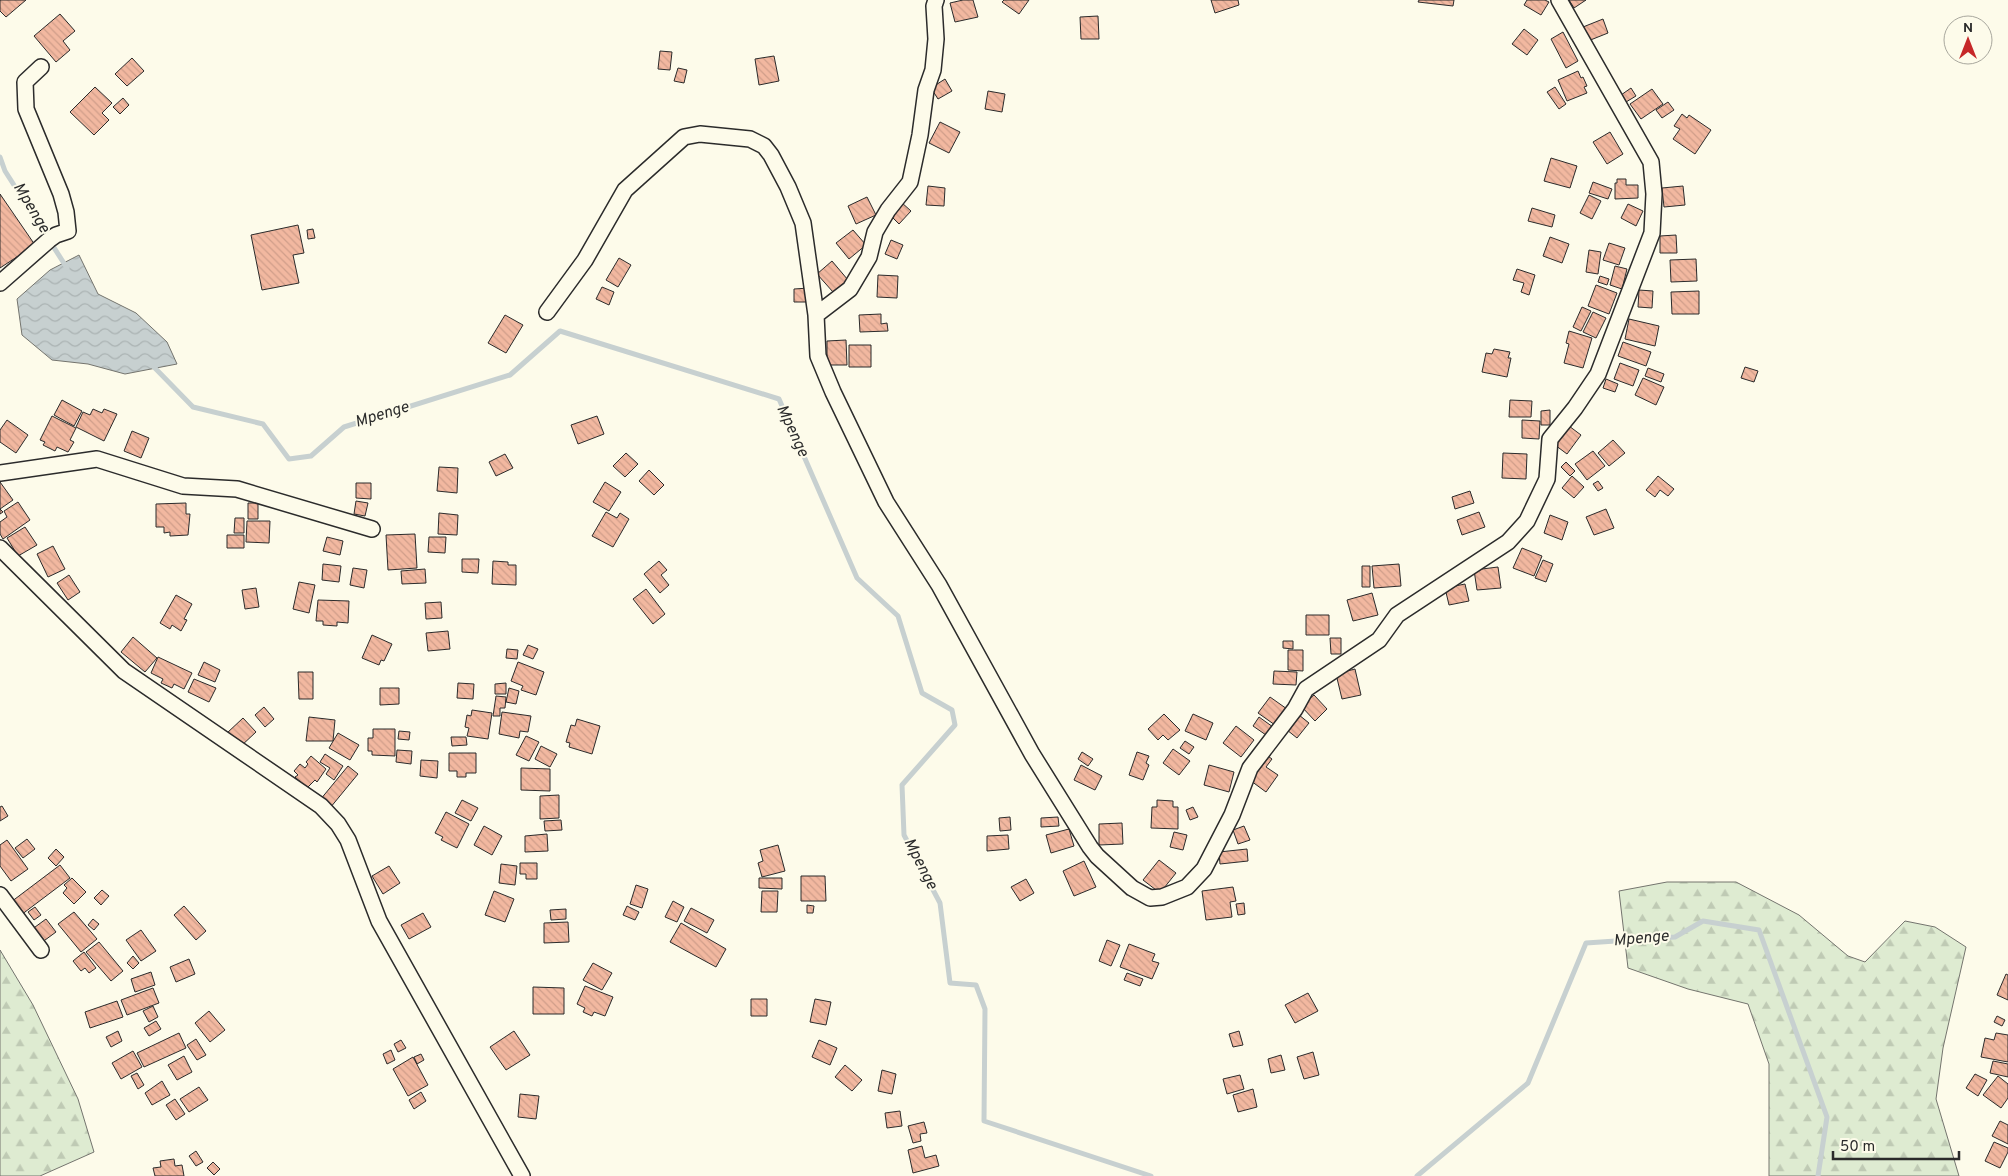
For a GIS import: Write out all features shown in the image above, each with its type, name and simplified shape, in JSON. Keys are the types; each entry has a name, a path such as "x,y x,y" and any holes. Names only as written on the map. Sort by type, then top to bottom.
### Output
{"street":[{"path":"816,315 850,289 869,257 875,232 888,210 910,182 920,136 926,90 933,70 936,39 934,6 936,0"},
{"path":"547,312 584,260 625,190 684,137 700,134 750,139 764,146 788,187 803,223 816,315 818,356 833,392 886,502 939,585 1032,754 1090,847 1097,856 1132,888 1150,898 1162,897 1187,887 1204,870 1232,815 1250,768 1295,709 1306,689 1379,640 1398,614 1508,542 1527,521 1547,479 1550,439 1575,408 1598,374 1652,233 1654,194 1651,162 1559,0"},
{"path":"0,283 49,240 56,235 68,231 66,212 61,194 26,109 25,82 40,67"},
{"path":"0,473 97,459 183,486 238,489 372,528"},
{"path":"0,548 124,671 322,806 338,824 348,840 379,921 522,1176"},
{"path":"0,895 41,950"}],"green space":[{"path":"1667,882 1736,882 1799,915 1848,956 1865,962 1905,921 1935,927 1966,947 1943,1048 1936,1099 1959,1176 1769,1176 1769,1064 1748,1004 1688,989 1628,968 1619,891"},
{"path":"0,950 33,1005 78,1099 94,1152 40,1176 0,1176"}],"water":[{"path":"79,255 98,294 136,313 167,342 177,364 125,374 88,364 52,360 22,335 17,299 50,270"}],"building":[{"path":"0,0 26,0 6,17 0,11"},
{"path":"973,0 978,17 955,22 950,3"},
{"path":"1004,0 1029,0 1019,14 1002,2"},
{"path":"1211,0 1238,0 1239,5 1215,13"},
{"path":"1419,0 1454,0 1453,6 1418,2"},
{"path":"1527,0 1545,0 1549,2 1541,15 1524,5"},
{"path":"1569,0 1586,0 1574,8"},
{"path":"60,14 75,31 63,41 70,50 56,62 34,36"},
{"path":"1098,16 1099,39 1081,39 1080,17"},
{"path":"1603,19 1608,33 1588,41 1583,27"},
{"path":"1524,29 1538,40 1527,55 1512,44"},
{"path":"1563,32 1578,61 1566,68 1551,39"},
{"path":"660,51 672,52 670,70 658,69"},
{"path":"774,56 779,81 759,85 755,59"},
{"path":"132,58 144,71 127,86 115,74"},
{"path":"678,68 687,70 684,83 674,81"},
{"path":"1578,71 1587,86 1584,87 1587,93 1567,101 1558,80"},
{"path":"945,79 952,91 938,99 931,88"},
{"path":"95,87 112,103 102,113 109,120 94,135 70,112"},
{"path":"1555,87 1566,104 1559,109 1547,92"},
{"path":"1631,88 1636,96 1626,102 1621,95"},
{"path":"1652,89 1663,104 1641,119 1630,104"},
{"path":"988,91 1005,94 1002,112 985,109"},
{"path":"123,98 129,105 120,114 113,107"},
{"path":"1668,102 1674,110 1662,118 1656,110"},
{"path":"1682,114 1687,118 1689,115 1711,130 1695,154 1673,139 1680,129 1674,126"},
{"path":"940,122 960,132 949,153 929,143"},
{"path":"1610,132 1623,154 1607,164 1593,142"},
{"path":"1551,158 1577,166 1570,188 1544,181"},
{"path":"1617,179 1626,179 1626,185 1638,185 1638,198 1615,199 1615,183 1617,183"},
{"path":"1593,182 1612,189 1608,199 1589,193"},
{"path":"928,186 945,188 944,206 926,205"},
{"path":"1683,186 1685,205 1664,207 1662,188"},
{"path":"0,194 35,245 0,268"},
{"path":"1589,195 1601,201 1592,219 1580,213"},
{"path":"867,197 876,215 856,224 848,206"},
{"path":"901,202 911,211 899,224 890,215"},
{"path":"1628,204 1643,211 1636,226 1621,218"},
{"path":"1532,208 1555,215 1552,227 1528,221"},
{"path":"298,225 304,253 293,255 299,283 262,290 251,235"},
{"path":"313,229 315,238 308,239 307,230"},
{"path":"853,230 866,245 849,259 836,243"},
{"path":"1676,235 1677,253 1660,253 1660,236"},
{"path":"1550,237 1569,244 1562,263 1543,256"},
{"path":"891,240 903,245 897,259 885,254"},
{"path":"1609,243 1625,248 1619,265 1603,260"},
{"path":"1589,250 1601,252 1598,274 1586,272"},
{"path":"619,258 631,265 618,287 606,280"},
{"path":"1696,259 1697,281 1671,282 1670,260"},
{"path":"832,261 848,280 833,292 817,274"},
{"path":"1615,266 1627,269 1622,289 1610,285"},
{"path":"1517,269 1535,275 1529,295 1521,292 1524,283 1513,280"},
{"path":"878,275 898,276 897,298 877,297"},
{"path":"1600,276 1609,279 1607,285 1598,282"},
{"path":"1596,285 1617,293 1609,314 1588,306"},
{"path":"602,287 614,292 609,305 596,299"},
{"path":"809,288 809,302 794,302 794,289"},
{"path":"1639,290 1653,291 1652,308 1638,307"},
{"path":"1699,291 1699,314 1672,314 1671,292"},
{"path":"1582,307 1591,311 1581,331 1573,327"},
{"path":"1593,312 1606,318 1596,338 1583,332"},
{"path":"881,314 881,324 887,323 888,331 860,332 859,315"},
{"path":"505,315 523,325 506,353 488,343"},
{"path":"1629,319 1659,326 1655,346 1625,339"},
{"path":"1569,331 1592,338 1583,368 1564,363 1569,344 1566,343"},
{"path":"846,340 847,365 827,365 827,341"},
{"path":"1623,342 1651,352 1646,366 1618,356"},
{"path":"849,345 871,345 871,367 849,367"},
{"path":"1494,349 1510,352 1508,358 1511,358 1507,377 1482,372 1486,353 1492,354"},
{"path":"1620,363 1639,370 1633,386 1614,379"},
{"path":"1745,367 1758,371 1754,382 1741,378"},
{"path":"1648,368 1664,374 1661,382 1645,376"},
{"path":"1643,378 1664,387 1656,405 1635,395"},
{"path":"1606,379 1618,384 1615,392 1603,388"},
{"path":"62,400 82,411 74,426 54,415"},
{"path":"1510,400 1532,401 1531,417 1509,417"},
{"path":"93,409 102,413 104,409 117,414 104,441 76,427 83,412 90,415"},
{"path":"1550,410 1550,425 1541,425 1541,411"},
{"path":"52,416 76,428 70,440 74,442 68,452 57,447 55,451 43,445 45,442 40,440"},
{"path":"597,416 604,434 578,444 571,425"},
{"path":"7,420 28,435 16,453 0,442 0,430"},
{"path":"1522,420 1540,421 1539,439 1522,438"},
{"path":"1569,426 1581,435 1567,454 1555,445"},
{"path":"132,431 149,438 141,458 124,451"},
{"path":"1613,440 1625,453 1609,466 1598,453"},
{"path":"1593,451 1605,466 1587,480 1575,464"},
{"path":"626,453 638,464 625,477 613,466"},
{"path":"1503,453 1527,454 1526,479 1502,478"},
{"path":"505,454 513,468 496,476 489,462"},
{"path":"1566,462 1575,471 1570,476 1561,467"},
{"path":"439,467 458,468 457,493 437,491"},
{"path":"649,470 664,485 654,495 639,481"},
{"path":"1572,476 1584,487 1574,498 1562,488"},
{"path":"1658,476 1674,489 1668,496 1660,490 1655,497 1646,490"},
{"path":"1598,481 1603,488 1598,491 1593,484"},
{"path":"0,482 13,500 0,509"},
{"path":"605,482 621,492 609,511 593,502"},
{"path":"356,483 371,483 371,499 356,498"},
{"path":"1470,491 1474,503 1455,509 1452,497"},
{"path":"356,501 368,503 365,516 354,514"},
{"path":"18,502 30,520 3,539 0,534 0,522 7,517 4,511"},
{"path":"186,503 186,514 190,514 188,535 170,536 170,532 164,533 164,527 156,527 156,504"},
{"path":"248,503 258,503 258,519 248,519"},
{"path":"1606,509 1614,528 1594,535 1586,517"},
{"path":"606,512 617,518 620,513 629,519 613,547 592,536"},
{"path":"1479,512 1485,527 1462,535 1457,520"},
{"path":"439,513 458,515 457,535 438,534"},
{"path":"1550,515 1568,522 1562,540 1544,533"},
{"path":"235,518 244,518 244,533 234,533"},
{"path":"247,521 270,521 269,543 246,542"},
{"path":"25,527 37,545 18,556 7,538"},
{"path":"415,534 417,568 388,570 386,535"},
{"path":"227,535 244,535 244,548 227,548"},
{"path":"327,537 343,541 340,555 323,551"},
{"path":"429,537 446,537 445,553 428,552"},
{"path":"53,546 65,569 48,577 37,554"},
{"path":"1522,548 1542,556 1534,576 1513,568"},
{"path":"462,559 479,559 478,573 462,572"},
{"path":"1543,560 1553,564 1546,582 1535,578"},
{"path":"493,561 508,562 508,565 516,565 516,585 492,584"},
{"path":"659,561 667,570 661,575 669,585 660,593 644,574"},
{"path":"323,564 341,566 339,582 322,580"},
{"path":"1399,564 1401,586 1374,588 1372,566"},
{"path":"1362,566 1370,566 1370,587 1362,587"},
{"path":"1498,567 1501,588 1477,590 1474,570"},
{"path":"353,568 367,570 364,588 350,585"},
{"path":"425,569 426,583 402,584 401,571"},
{"path":"69,575 80,592 68,600 57,583"},
{"path":"299,582 315,585 309,613 293,609"},
{"path":"1465,584 1469,601 1449,605 1445,588"},
{"path":"256,588 259,607 245,609 242,590"},
{"path":"646,589 665,614 653,624 633,599"},
{"path":"1372,593 1378,615 1353,621 1347,600"},
{"path":"176,595 192,604 184,619 187,620 181,631 172,625 170,629 160,623"},
{"path":"318,600 349,601 348,623 337,622 337,626 323,625 323,621 316,621"},
{"path":"441,602 442,618 426,619 425,603"},
{"path":"1306,615 1329,615 1329,635 1306,635"},
{"path":"448,631 450,649 428,651 426,633"},
{"path":"372,635 392,644 384,661 381,660 379,665 362,658"},
{"path":"133,637 157,658 145,672 121,652"},
{"path":"1330,638 1341,638 1341,654 1331,654"},
{"path":"1283,641 1293,641 1293,649 1283,648"},
{"path":"528,645 538,649 533,659 523,655"},
{"path":"507,649 518,650 517,659 506,658"},
{"path":"1288,650 1303,650 1303,671 1288,670"},
{"path":"158,657 192,673 184,689 174,684 172,688 161,683 163,679 151,673"},
{"path":"204,662 220,670 215,682 198,675"},
{"path":"518,662 544,672 536,695 521,690 523,686 511,681"},
{"path":"1355,669 1361,695 1342,699 1336,674"},
{"path":"1274,671 1297,672 1296,685 1273,684"},
{"path":"298,672 313,672 313,699 299,699"},
{"path":"194,679 216,688 209,702 188,692"},
{"path":"458,683 474,684 473,699 457,698"},
{"path":"506,683 506,694 495,694 495,684"},
{"path":"380,688 399,688 399,704 380,705"},
{"path":"509,688 519,691 516,704 506,702"},
{"path":"1314,695 1327,709 1315,721 1301,706"},
{"path":"496,696 506,697 505,708 500,708 500,716 493,716"},
{"path":"1270,697 1287,709 1275,725 1258,713"},
{"path":"264,707 274,719 265,727 255,715"},
{"path":"472,710 492,713 488,739 467,736 469,728 465,727 467,715 471,716"},
{"path":"502,712 531,716 528,732 520,731 519,738 499,734"},
{"path":"1164,714 1180,730 1168,740 1163,735 1158,740 1148,729"},
{"path":"1193,714 1213,723 1206,740 1185,731"},
{"path":"1299,715 1309,723 1297,738 1287,730"},
{"path":"309,717 335,720 333,741 306,741"},
{"path":"1259,717 1273,727 1266,735 1253,726"},
{"path":"243,718 256,732 240,747 227,733"},
{"path":"577,719 600,726 592,754 569,747 570,743 566,742 571,725 575,726"},
{"path":"1236,726 1254,740 1241,757 1223,743"},
{"path":"373,729 395,729 395,756 372,755 372,751 368,751 368,738 373,738"},
{"path":"399,731 410,732 409,740 398,739"},
{"path":"338,733 359,745 350,760 329,748"},
{"path":"526,736 539,742 529,761 516,755"},
{"path":"451,737 466,737 467,745 452,746"},
{"path":"1185,741 1194,747 1189,754 1180,748"},
{"path":"541,746 557,754 550,767 535,759"},
{"path":"1173,749 1190,761 1179,775 1163,763"},
{"path":"397,750 412,751 411,764 396,762"},
{"path":"1082,752 1093,759 1088,766 1078,759"},
{"path":"1137,752 1149,756 1146,763 1149,765 1143,780 1129,775"},
{"path":"449,753 476,753 476,773 466,773 466,777 457,777 457,771 449,771"},
{"path":"325,754 343,766 334,780 326,774 330,768 320,762"},
{"path":"1265,754 1272,759 1266,767 1278,775 1266,792 1247,778"},
{"path":"311,756 326,769 317,782 315,780 307,788 295,777 298,775 294,771 300,764 305,768 308,764 306,762"},
{"path":"421,760 438,761 437,778 420,776"},
{"path":"1081,765 1102,776 1095,790 1074,780"},
{"path":"1209,765 1234,772 1229,792 1204,785"},
{"path":"348,766 358,774 330,808 320,800"},
{"path":"521,768 550,769 550,791 521,790"},
{"path":"559,795 559,818 540,819 540,796"},
{"path":"462,800 478,808 471,821 455,813"},
{"path":"1157,800 1173,801 1173,807 1178,807 1178,829 1151,828 1152,807 1157,807"},
{"path":"2,806 8,816 0,821 0,807"},
{"path":"1193,807 1198,817 1190,820 1186,810"},
{"path":"446,812 469,824 457,848 441,840 443,837 435,833"},
{"path":"1010,817 1011,830 1000,831 999,818"},
{"path":"1058,817 1059,826 1041,827 1041,818"},
{"path":"561,820 562,830 545,831 544,821"},
{"path":"1122,823 1123,844 1099,845 1099,824"},
{"path":"484,826 502,836 492,855 474,845"},
{"path":"1244,826 1250,840 1238,844 1233,830"},
{"path":"1069,829 1074,846 1051,853 1046,835"},
{"path":"1174,832 1187,835 1183,850 1170,847"},
{"path":"547,834 548,851 525,852 525,836"},
{"path":"1008,835 1009,849 987,851 987,836"},
{"path":"27,839 35,849 23,858 15,848"},
{"path":"7,840 28,869 11,881 0,866 0,845"},
{"path":"778,845 785,871 762,877 758,863 763,861 760,850"},
{"path":"56,849 64,857 56,866 48,858"},
{"path":"1247,849 1248,861 1220,864 1219,852"},
{"path":"1159,860 1176,873 1160,893 1143,880"},
{"path":"1084,861 1096,887 1074,896 1063,871"},
{"path":"520,863 537,863 537,879 526,879 526,874 520,874"},
{"path":"501,864 517,866 515,885 499,883"},
{"path":"60,865 70,878 21,915 11,902"},
{"path":"389,866 400,883 383,894 372,876"},
{"path":"801,876 825,876 826,901 801,901"},
{"path":"72,878 86,892 74,904 63,893 67,888 64,885"},
{"path":"759,878 782,878 782,889 759,888"},
{"path":"1026,879 1034,893 1020,901 1011,887"},
{"path":"636,885 648,889 642,908 630,904"},
{"path":"1233,887 1236,901 1230,902 1232,917 1206,920 1202,891"},
{"path":"102,890 109,896 101,905 94,898"},
{"path":"494,891 514,899 505,922 485,915"},
{"path":"762,891 778,891 777,912 761,912"},
{"path":"673,901 684,907 677,922 665,917"},
{"path":"1244,903 1245,914 1238,915 1236,904"},
{"path":"807,905 814,906 813,913 807,913"},
{"path":"184,906 206,931 196,940 174,915"},
{"path":"627,906 639,912 635,920 623,915"},
{"path":"35,907 41,915 34,920 28,912"},
{"path":"691,908 714,920 707,933 684,921"},
{"path":"566,909 566,919 551,920 550,910"},
{"path":"74,912 97,939 81,952 58,924"},
{"path":"423,913 431,927 409,939 401,925"},
{"path":"46,919 56,932 41,943 31,930"},
{"path":"93,919 99,924 94,930 88,925"},
{"path":"568,922 569,942 544,943 544,923"},
{"path":"681,923 726,949 716,967 670,942"},
{"path":"141,930 156,951 141,961 126,940"},
{"path":"1107,940 1120,945 1111,966 1099,961"},
{"path":"99,942 123,971 111,981 86,952"},
{"path":"1129,944 1155,954 1152,961 1159,963 1152,979 1120,967"},
{"path":"84,952 96,968 89,973 85,968 81,971 73,961"},
{"path":"133,956 139,963 133,969 127,963"},
{"path":"189,959 195,974 176,982 170,967"},
{"path":"593,963 612,973 602,990 583,980"},
{"path":"151,972 155,985 135,992 131,979"},
{"path":"1127,973 1143,979 1140,986 1124,980"},
{"path":"2006,974 2008,975 2008,1000 1997,995"},
{"path":"585,986 613,997 605,1016 594,1012 592,1016 583,1012 585,1008 577,1004"},
{"path":"533,987 564,988 564,1014 533,1014"},
{"path":"153,988 159,1003 127,1015 121,1000"},
{"path":"1308,993 1318,1011 1295,1023 1285,1005"},
{"path":"751,999 767,999 767,1016 751,1016"},
{"path":"815,999 831,1002 826,1025 810,1022"},
{"path":"117,1001 123,1017 90,1028 85,1012"},
{"path":"153,1006 158,1017 149,1022 143,1011"},
{"path":"209,1011 225,1030 210,1042 195,1023"},
{"path":"1997,1016 2005,1020 2002,1026 1994,1022"},
{"path":"156,1021 161,1029 149,1036 144,1028"},
{"path":"118,1031 122,1041 111,1047 106,1037"},
{"path":"514,1031 530,1055 506,1070 490,1047"},
{"path":"1239,1031 1243,1045 1233,1047 1229,1034"},
{"path":"179,1033 186,1048 144,1067 137,1053"},
{"path":"1996,1033 2008,1035 2008,1062 1981,1057 1985,1038 1994,1040"},
{"path":"196,1039 206,1055 197,1060 187,1045"},
{"path":"401,1040 406,1048 398,1052 394,1044"},
{"path":"819,1040 837,1048 830,1065 812,1057"},
{"path":"391,1050 395,1060 387,1064 383,1054"},
{"path":"133,1051 142,1067 121,1079 112,1063"},
{"path":"1313,1052 1319,1075 1304,1079 1297,1057"},
{"path":"421,1054 424,1060 417,1064 414,1057"},
{"path":"1281,1055 1285,1070 1271,1073 1268,1059"},
{"path":"184,1056 192,1072 177,1080 168,1065"},
{"path":"413,1057 428,1085 408,1096 393,1069"},
{"path":"1993,1061 2008,1064 2008,1077 1990,1073"},
{"path":"845,1065 862,1080 852,1091 835,1077"},
{"path":"882,1070 896,1074 892,1094 878,1091"},
{"path":"137,1073 144,1085 138,1089 131,1076"},
{"path":"1975,1074 1987,1080 1978,1096 1966,1088"},
{"path":"1240,1075 1244,1089 1227,1094 1223,1079"},
{"path":"1998,1076 2008,1084 2008,1098 2001,1108 1983,1095"},
{"path":"162,1081 170,1095 152,1105 145,1093"},
{"path":"199,1087 208,1100 189,1112 180,1099"},
{"path":"1253,1089 1257,1107 1238,1112 1233,1095"},
{"path":"421,1092 426,1101 414,1109 409,1100"},
{"path":"520,1094 539,1096 536,1119 518,1117"},
{"path":"175,1099 185,1114 176,1120 166,1105"},
{"path":"900,1111 902,1126 887,1128 885,1113"},
{"path":"2000,1121 2008,1125 2008,1144 1992,1136"},
{"path":"924,1122 927,1133 920,1134 921,1141 913,1143 908,1126"},
{"path":"1994,1142 2008,1148 2000,1168 1985,1161"},
{"path":"922,1146 925,1158 936,1155 939,1166 913,1173 908,1150"},
{"path":"196,1151 203,1162 196,1166 189,1156"},
{"path":"174,1159 175,1166 182,1165 184,1176 155,1176 153,1168 161,1167 160,1161"},
{"path":"213,1162 220,1169 214,1175 207,1168"}],"waterway":[{"name":"Mpenge","path":"0,157 5,171 67,268"},
{"name":"Mpenge","path":"151,364 193,407 263,424 289,459 311,456 344,427 510,375 560,331 779,399 857,578 898,616 922,693 952,710 955,725 902,785 904,835 940,903 950,983 976,985 985,1009 984,1121 1151,1176"},
{"name":"Mpenge","path":"1417,1176 1528,1083 1586,943 1675,937 1703,921 1759,930 1827,1117 1818,1176"}]}
